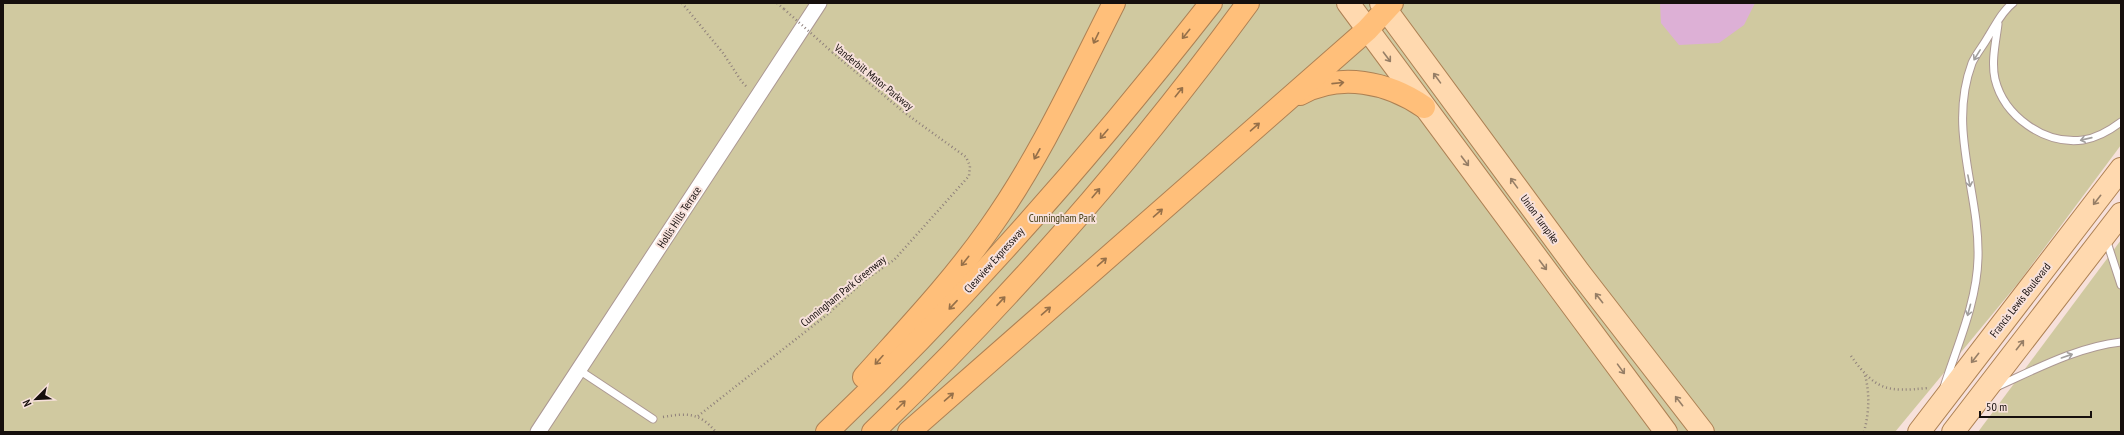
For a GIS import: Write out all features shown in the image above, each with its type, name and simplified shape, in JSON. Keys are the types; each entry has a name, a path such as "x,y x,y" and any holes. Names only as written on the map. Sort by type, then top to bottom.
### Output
{"highway":[{"path":"815,432 938,294 989,230 1035,157 1114,3"},
{"name":"Clearview Expressway","path":"827,432 911,350 995,260 1116,120 1210,3"},
{"path":"873,432 967,338 1046,251 1145,134 1248,3"},
{"path":"909,432 1367,30 1386,5"},
{"path":"1277,108 1310,89 1328,84 1348,82 1385,87 1406,96 1424,107"}],"main road":[{"path":"1348,3 1666,432"},
{"name":"Union Turnpike","path":"1386,5 1579,272 1703,432"},
{"name":"Francis Lewis Boulevard","path":"1919,432 2121,169"},
{"path":"1953,432 2121,214"}],"street":[{"name":"Hollis Hills Terrace","path":"538,432 819,3"}],"lane":[{"path":"1937,408 1967,317 1975,288 1978,260 1978,233 1962,137 1963,102 1973,62 1998,21 2013,3"},
{"path":"1998,21 1993,62 1995,79 2004,101 2015,116 2041,133 2063,141 2083,140 2103,134 2121,122"},
{"path":"2105,235 2121,284"},
{"path":"1982,394 2062,358 2104,344 2121,342"},
{"path":"579,370 653,419"}],"path":[{"path":"682,3 723,53 746,86"},
{"name":"Vanderbilt Motor Parkway","path":"777,3 832,52 905,113 966,157"},
{"name":"Cunningham Park Greenway","path":"698,416 828,314 865,280 894,260 969,176 970,166 966,157"},
{"path":"1851,356 1865,375 1877,384 1898,391 1928,388"},
{"path":"1864,432 1868,419 1869,390 1865,375"},
{"path":"653,419 683,414 698,416 716,432"}],"green space":[{"name":"Cunningham Park","path":"3,3 2121,3 2121,145 2019,282 1895,432 3,432"},
{"path":"2121,240 2121,432 1978,432"}],"shaded area":[{"path":"1660,3 1755,3 1744,25 1719,43 1679,45 1661,23"}]}
